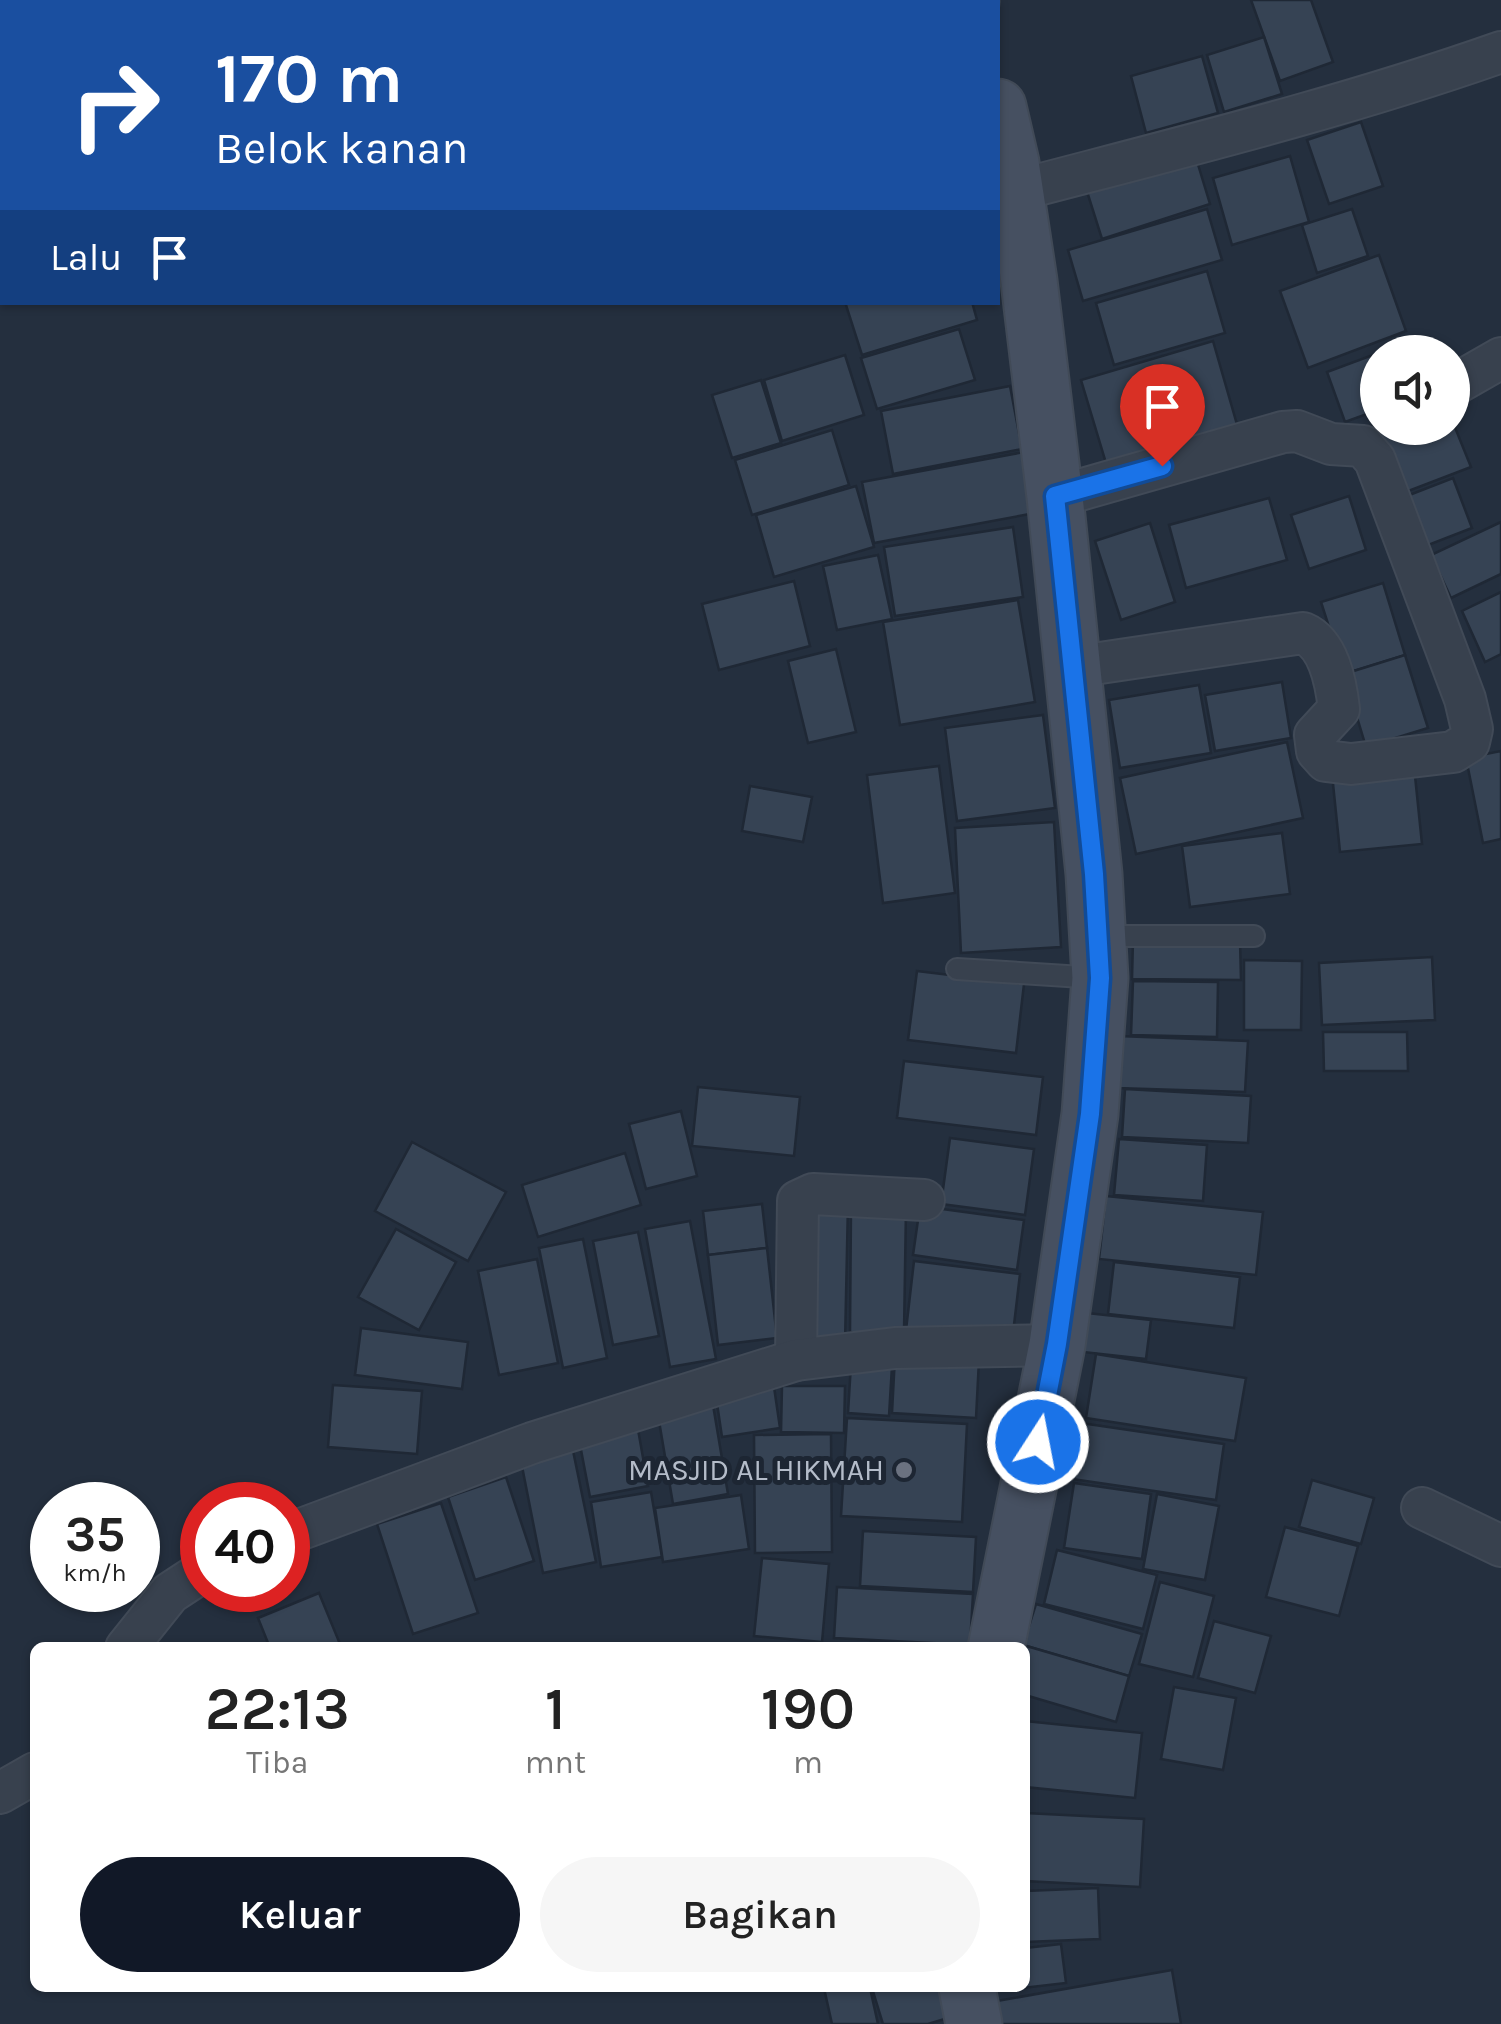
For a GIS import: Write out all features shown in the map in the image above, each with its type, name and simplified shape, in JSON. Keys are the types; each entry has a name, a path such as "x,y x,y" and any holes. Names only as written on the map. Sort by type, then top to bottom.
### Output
{"street":[{"path":"1015,190 1313,112 1501,52"},
{"path":"997,1642 1057,1344 1090,1114 1100,957 1055,496 1029,281 1000,117"},
{"path":"1470,376 1501,358"},
{"path":"1055,496 1283,432 1297,432 1331,444 1363,446 1374,460 1465,700 1472,729 1469,742 1454,752 1352,764 1326,761 1317,751 1315,735 1338,708 1336,692 1322,652 1315,640 1302,633 1073,667"},
{"path":"796,1360 798,1201 813,1194 924,1200"},
{"path":"310,1526 532,1443 796,1360 895,1348 1057,1344"},
{"path":"1422,1508 1501,1546"},
{"path":"131,1642 180,1587"},
{"path":"0,1792 30,1777"},
{"path":"968,1992 974,2024"}],"lane":[{"path":"957,969 1100,957 1254,936"}],"building":[{"path":"1251,0 1311,0 1333,62 1280,81"},
{"path":"1264,37 1282,94 1224,112 1207,55"},
{"path":"1202,56 1218,113 1146,133 1131,76"},
{"path":"1361,122 1383,186 1329,204 1307,140"},
{"path":"1193,148 1210,204 1102,239 1084,182"},
{"path":"1290,156 1309,222 1232,245 1213,178"},
{"path":"1207,209 1222,260 1083,301 1068,250"},
{"path":"1352,209 1368,256 1317,273 1302,225"},
{"path":"1379,255 1406,331 1395,335 1360,335 1360,348 1308,368 1280,291"},
{"path":"1207,271 1225,333 1114,365 1096,303"},
{"path":"846,305 973,305 977,320 862,355"},
{"path":"959,329 975,380 877,409 861,358"},
{"path":"1213,341 1240,435 1109,473 1081,380"},
{"path":"845,355 864,415 782,441 764,380"},
{"path":"1360,360 1360,417 1345,422 1327,372"},
{"path":"761,380 781,443 732,458 712,395"},
{"path":"1010,386 1022,449 893,474 881,411"},
{"path":"832,430 849,485 752,515 735,460"},
{"path":"1378,445 1462,445 1471,467 1398,495"},
{"path":"1024,452 1035,513 874,543 862,482"},
{"path":"1453,478 1472,528 1418,549 1399,499"},
{"path":"856,486 874,547 774,577 756,515"},
{"path":"1349,496 1366,550 1309,569 1291,515"},
{"path":"1269,498 1287,560 1186,588 1169,525"},
{"path":"1501,522 1501,574 1451,598 1431,555"},
{"path":"1150,523 1175,602 1121,620 1095,541"},
{"path":"1013,527 1023,597 895,616 884,547"},
{"path":"878,555 892,619 837,630 823,566"},
{"path":"794,581 810,646 719,670 702,604"},
{"path":"1383,583 1405,655 1344,674 1321,602"},
{"path":"1501,592 1501,654 1485,662 1462,611"},
{"path":"1018,600 1035,702 900,725 883,622"},
{"path":"836,649 856,732 808,743 788,661"},
{"path":"1405,655 1428,728 1366,747 1344,674"},
{"path":"1282,682 1291,738 1215,751 1205,695"},
{"path":"1199,685 1211,753 1120,768 1109,700"},
{"path":"1043,715 1055,808 957,821 945,728"},
{"path":"1287,742 1303,818 1136,854 1120,778"},
{"path":"1501,751 1501,839 1483,843 1466,758"},
{"path":"939,766 955,893 883,903 867,775"},
{"path":"1414,766 1422,844 1340,852 1332,774"},
{"path":"750,786 812,797 803,842 742,831"},
{"path":"1054,822 1061,947 961,953 955,828"},
{"path":"1282,833 1290,894 1190,907 1182,846"},
{"path":"1133,940 1240,941 1241,980 1132,979"},
{"path":"1432,957 1435,1020 1322,1025 1319,963"},
{"path":"1244,960 1302,961 1301,1030 1244,1030"},
{"path":"917,971 1024,984 1016,1053 908,1040"},
{"path":"1133,981 1218,982 1217,1037 1131,1035"},
{"path":"1323,1032 1407,1032 1408,1071 1324,1071"},
{"path":"1118,1036 1248,1041 1245,1092 1116,1088"},
{"path":"904,1061 1043,1077 1036,1135 897,1118"},
{"path":"698,1087 800,1097 794,1156 692,1146"},
{"path":"1125,1089 1251,1096 1248,1143 1122,1137"},
{"path":"681,1111 697,1176 646,1189 629,1124"},
{"path":"950,1138 1034,1149 1025,1215 941,1204"},
{"path":"1119,1139 1207,1145 1203,1201 1114,1195"},
{"path":"412,1142 506,1192 468,1261 375,1211"},
{"path":"625,1153 641,1205 538,1237 522,1185"},
{"path":"1106,1196 1263,1212 1256,1275 1099,1259"},
{"path":"800,1202 848,1203 845,1344 798,1343"},
{"path":"762,1204 767,1248 708,1255 703,1211"},
{"path":"920,1206 1024,1220 1017,1270 913,1255"},
{"path":"851,1208 906,1208 904,1333 850,1332"},
{"path":"690,1221 716,1359 670,1367 645,1229"},
{"path":"396,1229 456,1262 419,1330 358,1297"},
{"path":"638,1232 659,1336 613,1345 593,1241"},
{"path":"583,1239 607,1358 563,1368 539,1248"},
{"path":"767,1248 777,1338 718,1345 708,1255"},
{"path":"537,1259 558,1363 499,1375 478,1271"},
{"path":"914,1261 1020,1274 1012,1342 906,1330"},
{"path":"1114,1262 1240,1277 1234,1328 1108,1314"},
{"path":"1087,1313 1151,1320 1146,1359 1083,1352"},
{"path":"361,1328 468,1342 462,1389 355,1375"},
{"path":"1096,1354 1246,1378 1235,1441 1086,1418"},
{"path":"895,1356 979,1360 976,1418 892,1413"},
{"path":"851,1364 892,1366 889,1416 848,1413"},
{"path":"773,1380 780,1428 722,1437 715,1390"},
{"path":"333,1385 422,1391 417,1454 328,1447"},
{"path":"782,1386 845,1386 844,1433 781,1432"},
{"path":"712,1399 728,1494 673,1504 657,1409"},
{"path":"636,1418 648,1486 590,1497 577,1429"},
{"name":"MASJID AL HIKMAH","path":"847,1418 967,1424 962,1522 841,1516"},
{"path":"1081,1423 1224,1444 1216,1500 1072,1479"},
{"path":"831,1434 832,1552 755,1553 754,1435"},
{"path":"571,1441 596,1562 543,1573 519,1451"},
{"path":"506,1477 534,1561 475,1580 448,1497"},
{"path":"1312,1480 1374,1498 1361,1544 1299,1527"},
{"path":"1074,1483 1151,1494 1142,1559 1064,1548"},
{"path":"651,1492 662,1557 601,1567 591,1502"},
{"path":"1157,1494 1219,1506 1205,1580 1143,1569"},
{"path":"741,1495 749,1549 663,1562 655,1508"},
{"path":"441,1503 478,1613 413,1634 377,1524"},
{"path":"1285,1527 1358,1546 1339,1616 1266,1597"},
{"path":"863,1531 976,1537 973,1592 860,1586"},
{"path":"1057,1550 1157,1575 1143,1629 1044,1604"},
{"path":"762,1558 829,1564 822,1642 754,1636"},
{"path":"1160,1582 1214,1596 1193,1677 1139,1664"},
{"path":"837,1587 973,1594 970,1642 834,1638"},
{"path":"319,1593 339,1642 268,1642 258,1618 273,1612 310,1612 310,1597"},
{"path":"1036,1604 1142,1634 1129,1676 1024,1642"},
{"path":"1214,1621 1271,1636 1255,1693 1198,1678"},
{"path":"1030,1647 1129,1676 1116,1722 1030,1696"},
{"path":"1174,1687 1236,1698 1223,1770 1161,1759"},
{"path":"1030,1722 1142,1733 1135,1798 1030,1788"},
{"path":"1030,1813 1144,1819 1140,1887 1030,1881"},
{"path":"1098,1888 1100,1939 1030,1942 1030,1891"},
{"path":"1061,1944 1066,1983 1030,1987 1030,1947"},
{"path":"1172,1970 1181,2024 1001,2024 997,2001"},
{"path":"825,1992 871,1992 878,2024 832,2024"},
{"path":"873,1992 952,1992 958,2015 928,2024 883,2024"}],"place":[{"name":"MASJID AL HIKMAH","path":"904,1470"}],"route":[{"path":"1038,1442 1057,1344 1090,1114 1100,978 1100,936 1055,496 1162,466"}]}
